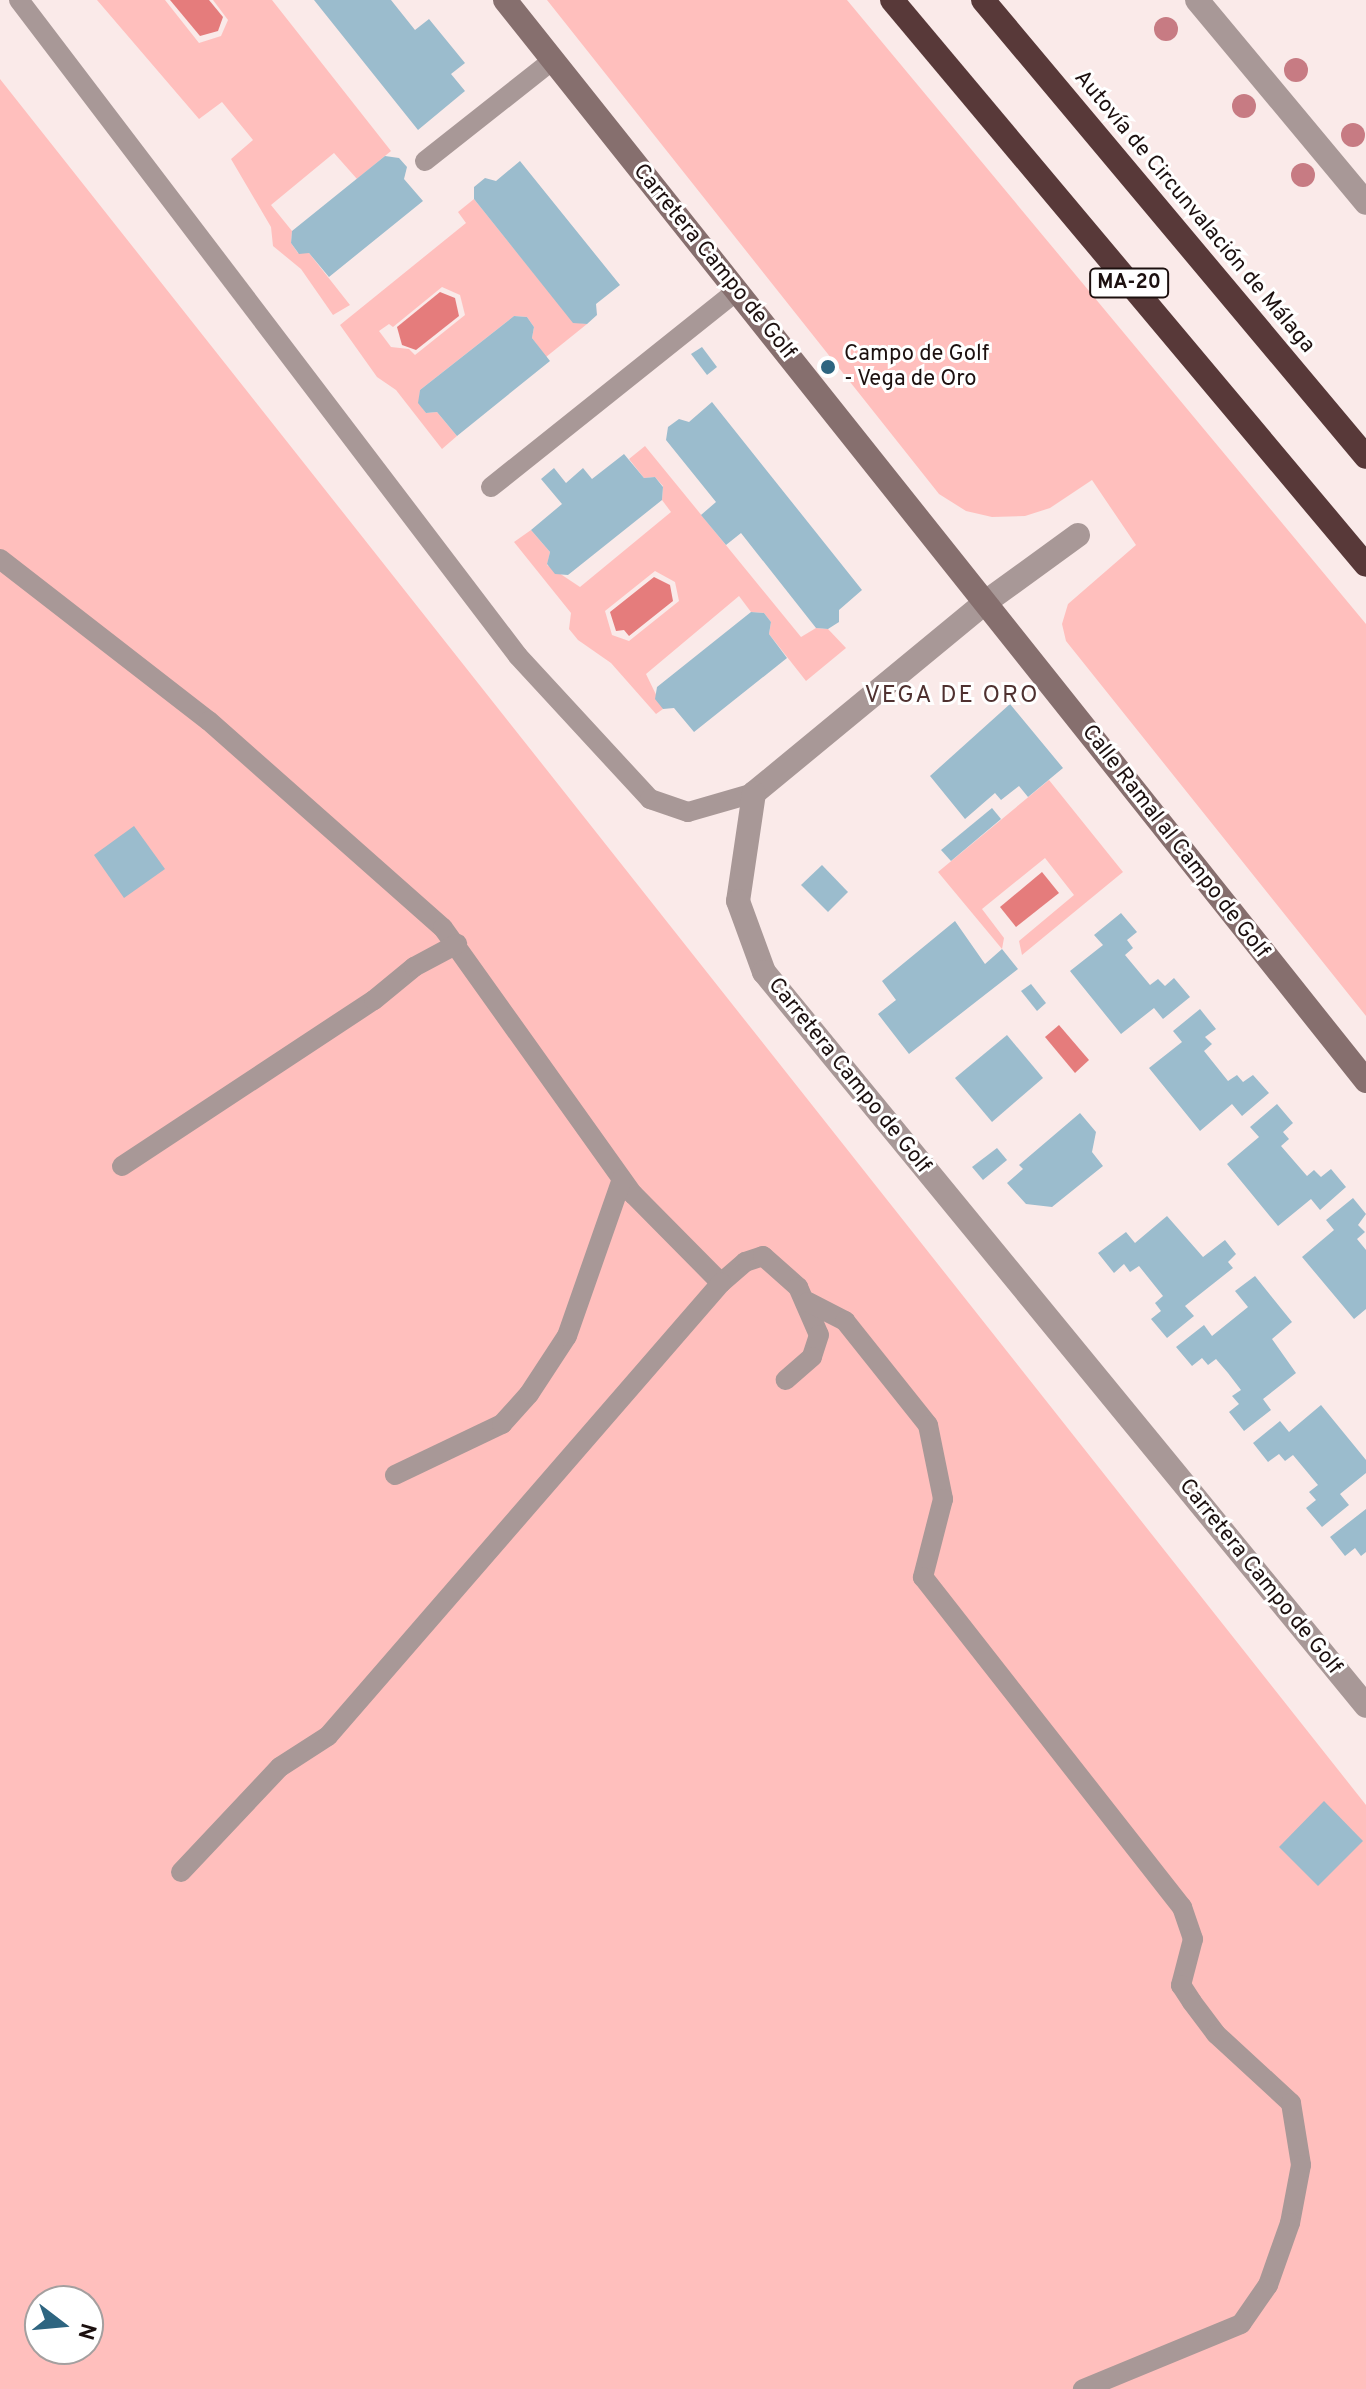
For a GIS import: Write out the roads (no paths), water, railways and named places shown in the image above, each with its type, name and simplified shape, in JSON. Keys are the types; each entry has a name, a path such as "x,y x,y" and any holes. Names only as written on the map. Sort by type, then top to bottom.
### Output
{"highway":[{"name":"MA-20","path":"892,0 1366,565"},
{"name":"Autovía de Circunvalación de Málaga","path":"983,0 1366,457"}],"street":[{"name":"Carretera Campo de Golf","path":"505,0 987,601"},
{"path":"1197,0 1361,188"},
{"path":"754,793 987,601 1078,535"},
{"name":"Calle Ramal al Campo de Golf","path":"987,601 1366,1081"},
{"name":"Carretera Campo de Golf","path":"754,793 738,901 764,972 1366,1706"}],"lane":[{"path":"19,0 518,656 650,799 688,812 754,793"},
{"path":"425,161 553,60"},
{"path":"491,487 738,290"},
{"path":"0,559 209,721 450,936 622,1179 721,1283"},
{"path":"122,1166 374,1000 426,960 450,936"},
{"path":"395,1475 502,1424 529,1394 567,1336 622,1179"},
{"path":"181,1872 280,1767 328,1736 721,1283 745,1262 763,1256 808,1302 845,1321 928,1425 943,1499 923,1577 1182,1907 1193,1939 1181,1985 1192,2002 1216,2034 1291,2103 1301,2165 1290,2223 1268,2285 1241,2324 1083,2389"},
{"path":"786,1380 812,1357 819,1335 808,1302"}],"place":[{"name":"Campo de Golf - Vega de Oro","path":"828,367"}],"district":[{"name":"VEGA DE ORO","path":"952,697"}]}
